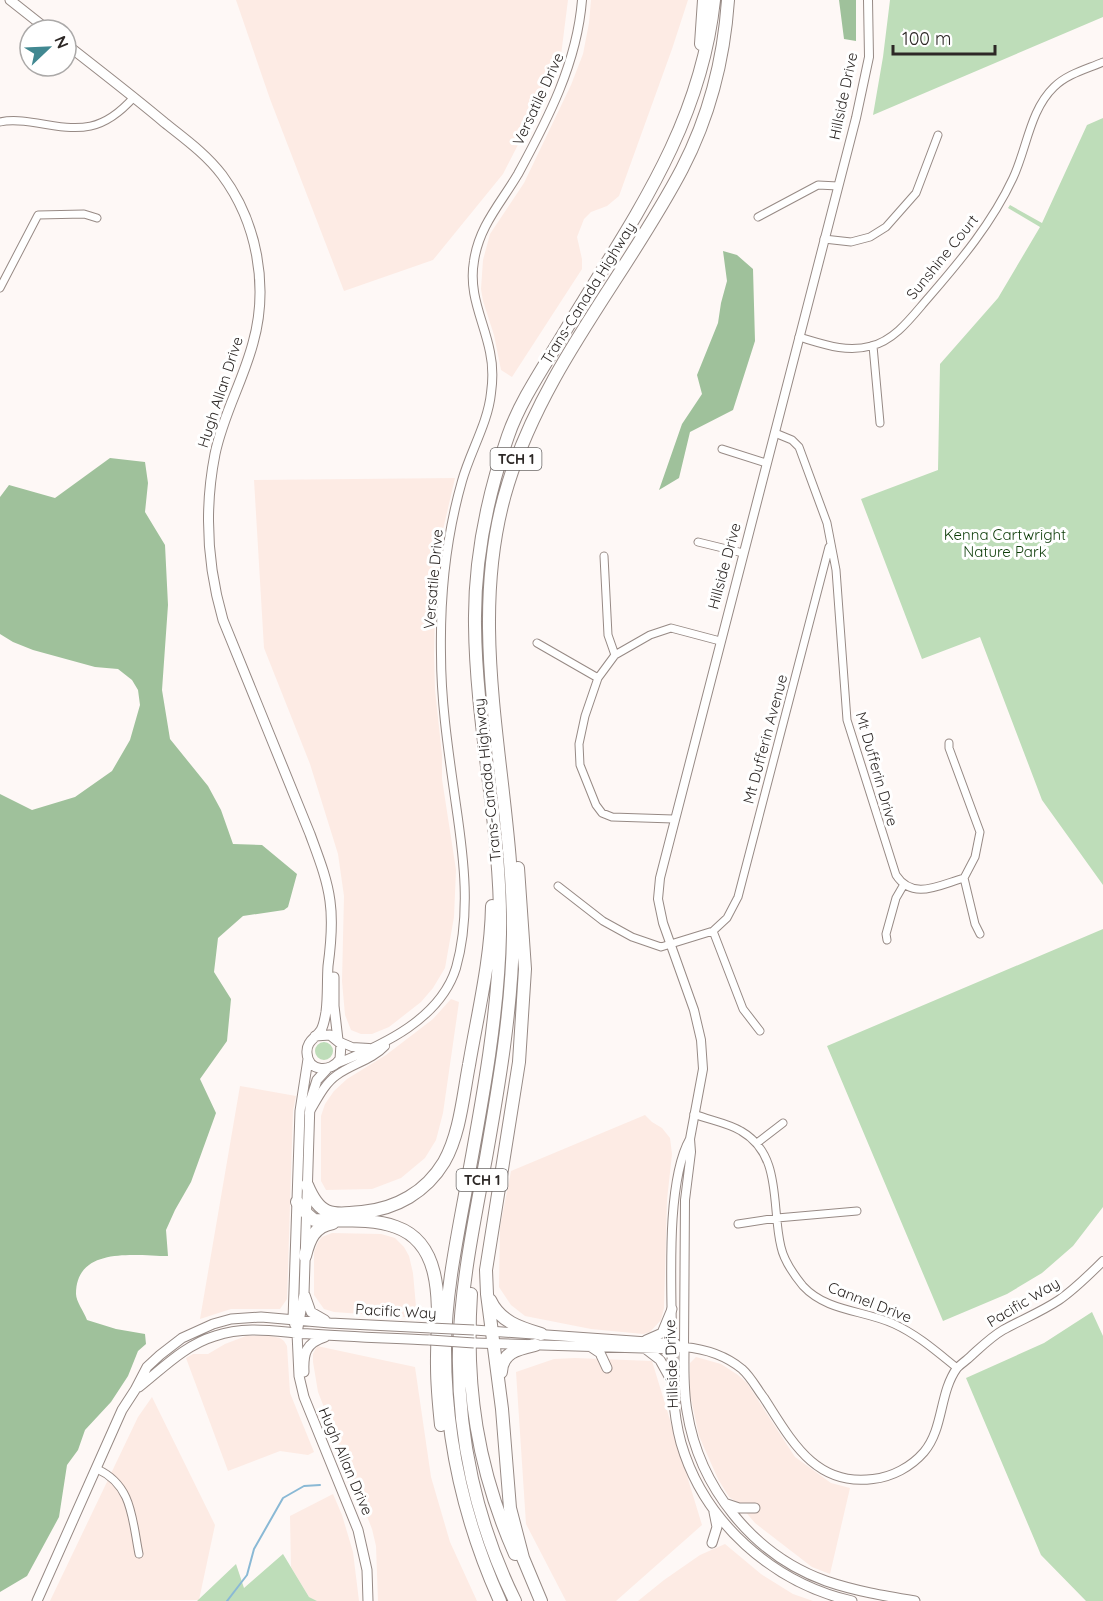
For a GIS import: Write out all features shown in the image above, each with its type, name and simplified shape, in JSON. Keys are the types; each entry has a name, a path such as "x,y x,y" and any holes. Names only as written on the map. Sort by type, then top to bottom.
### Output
{"highway":[{"path":"699,76 704,0"},
{"name":"Trans-Canada Highway","path":"500,1601 465,1507 453,1453 445,1348 446,1323 459,1224 496,1006 500,933 494,839 479,699 475,626 480,540 493,484 510,430 536,379 644,204 683,124 699,76 711,28 714,0"},
{"name":"Trans-Canada Highway","path":"515,1601 486,1528 471,1475 464,1426 459,1349 465,1278 509,1008 512,960 512,894 488,625 494,540 507,485 524,438 548,387 683,168 709,102 726,29 728,0"},
{"path":"726,29 733,0"},
{"path":"505,802 517,856 521,894 524,997 519,1062 486,1270 487,1294 502,1409 512,1515 528,1572 540,1601"},
{"path":"307,1185 318,1205 330,1212 354,1213 382,1209 394,1206 412,1196 428,1183 444,1162 460,1113 488,954 492,907 490,873 494,839"},
{"path":"297,1202 314,1220 380,1223 400,1228 419,1241 431,1261 437,1294 437,1368 442,1431 449,1470 465,1507"},
{"path":"476,1211 477,1250 471,1290 469,1349 471,1398 477,1442 499,1517 525,1578 540,1601"},
{"path":"305,1256 316,1230 340,1221"},
{"path":"487,1294 494,1308 503,1318 538,1340"},
{"path":"502,1409 501,1365 504,1359 513,1351 538,1340"}],"main road":[{"path":"10,0 33,18"},
{"name":"Hugh Allan Drive","path":"78,53 203,153 221,174 240,206 254,240 260,274 260,308 253,343 221,430 215,453 209,500 209,547 216,595 223,620 322,867 330,900 331,952 326,1014 321,1030 315,1036"},
{"name":"Hugh Allan Drive","path":"331,952 334,967 334,1006 338,1040"},
{"path":"330,1035 338,1040 342,1054 338,1064 327,1069 316,1067 308,1059 307,1049 315,1036 330,1035"},
{"name":"Hugh Allan Drive","path":"308,1059 300,1111 297,1202 297,1364 304,1397 358,1530 367,1570 368,1601"},
{"name":"Hugh Allan Drive","path":"297,1320 304,1294 309,1114 317,1080 327,1069"},
{"path":"304,1294 311,1312 330,1323"},
{"path":"672,1309 662,1333 645,1345 660,1360 672,1383"},
{"name":"Pacific Way","path":"37,1601 122,1410 147,1367 175,1343 200,1328 231,1319 261,1317 474,1330 493,1338"},
{"name":"Pacific Way","path":"135,1390 181,1353 204,1340 234,1331 261,1330 474,1343 493,1338 684,1347"},
{"path":"304,1397 303,1355 305,1350 314,1341 330,1336"},
{"name":"Pacific Way","path":"538,1340 590,1347 620,1348 645,1345"},
{"path":"175,1343 181,1353"},
{"name":"Hillside Drive","path":"672,1346 675,1414 682,1443 694,1474 711,1504 731,1530 768,1563 799,1582 840,1599 852,1601"},
{"path":"590,1347 600,1353 607,1368 609,1354 620,1348"},
{"name":"Hillside Drive","path":"684,1347 685,1395 693,1439 708,1475 724,1503 740,1523 774,1554 805,1572 842,1586 915,1601"},
{"path":"724,1503 739,1508 755,1508"},
{"path":"711,1504 717,1527 712,1543"}],"street":[{"name":"Versatile Drive","path":"338,1064 390,1040 428,1012 444,993 458,960 465,870 442,689 441,643 446,553 453,513 469,460 486,417 492,381 490,350 475,304 472,273 476,248 487,220 517,176 564,81 574,52 582,0"},
{"name":"Hillside Drive","path":"684,1347 684,1221 691,1152 690,1139 703,1069 701,1040 670,945 658,899 660,878 856,118 869,57 868,0"},
{"name":"Sunshine Court","path":"799,337 846,349 873,346 899,331 969,250 997,208 1040,106 1055,87 1073,74 1103,62"},
{"path":"0,122 23,120 68,129 86,129 102,124 116,115 134,97"},
{"path":"824,239 851,242 870,237 886,227 916,193 938,135"},
{"path":"758,217 818,185 838,186"},
{"path":"0,288 38,214 84,214 97,218"},
{"path":"873,346 880,423"},
{"name":"Mt Dufferin Drive","path":"775,433 792,440 799,447 827,523 836,570 847,720 877,821 896,875 903,886"},
{"path":"722,449 766,463"},
{"path":"698,542 743,553"},
{"name":"Mt Dufferin Avenue","path":"713,931 727,918 738,897 830,546"},
{"path":"604,556 608,635 615,655"},
{"path":"674,819 612,817 602,813 596,805 580,765 579,744 585,716 598,678 615,655 650,635 671,628 720,641"},
{"path":"537,643 598,678"},
{"path":"949,743 980,832 975,857 964,878 975,924 980,934"},
{"path":"887,939 886,934 896,898 903,886 919,891 964,878"},
{"path":"558,886 603,921 632,937 661,947 713,931 743,1009 760,1031"},
{"path":"338,1040 352,1047 375,1048"},
{"path":"309,1114 326,1086 336,1075 378,1053 390,1040"},
{"path":"694,1114 741,1130 757,1143 783,1123"},
{"name":"Hillside Drive","path":"672,1346 672,1249 675,1199 683,1151 690,1139"},
{"name":"Cannel Drive","path":"757,1143 773,1175 781,1248 790,1268 804,1287 825,1303 891,1323 912,1332 957,1368"},
{"path":"738,1224 857,1211"},
{"name":"Pacific Way","path":"684,1347 703,1349 725,1357 743,1370 800,1452 824,1471 846,1479 880,1479 912,1463 923,1453 937,1431 948,1386 957,1368 1000,1332 1058,1301 1086,1279 1103,1261"},
{"path":"97,1469 109,1474 120,1485 126,1496 139,1554"}],"shaded area":[{"path":"236,0 568,0 560,63 503,174 433,260 344,291 270,99"},
{"path":"591,0 688,0 619,196 607,206 591,212 584,219 577,237 582,269 512,377 501,370 494,335 483,301 481,289 483,260 490,234 524,183 571,85 583,54"},
{"path":"455,478 442,534 435,611 434,654 442,779 456,870 454,917 445,968 433,988 421,1002 389,1027 372,1034 361,1034 351,1030 345,1015 342,981 344,896 338,854 310,764 264,648 254,480"},
{"path":"451,999 459,1002 443,1113 436,1140 425,1158 401,1178 372,1189 326,1190 321,1181 321,1116 325,1104 334,1091 347,1079 386,1055 433,1019"},
{"path":"240,1086 296,1096 293,1111 287,1299 280,1309 231,1309 200,1319"},
{"path":"645,1115 662,1128 670,1138 672,1154 667,1200 664,1308 661,1320 650,1332 643,1334 591,1329 525,1316 511,1305 499,1287 500,1227 511,1171"},
{"path":"332,1233 381,1234 395,1238 404,1247 413,1273 417,1318 334,1312 324,1309 314,1295 314,1252 322,1237"},
{"path":"246,1336 280,1338 287,1346 290,1393 314,1452 308,1455 280,1451 228,1471 186,1358 193,1354 208,1354"},
{"path":"317,1346 415,1367 431,1477 450,1542 477,1601 378,1601 376,1546 372,1529 318,1392 313,1362 313,1354"},
{"path":"696,1357 721,1364 738,1375 747,1383 795,1457 831,1483 850,1488 830,1574 812,1567 755,1523 738,1503 729,1497 718,1479 699,1436 690,1394 690,1363"},
{"path":"554,1359 652,1361 702,1525 616,1601 566,1601 526,1524 516,1372"},
{"path":"152,1397 215,1525 199,1600 50,1601 138,1417"},
{"path":"333,1494 353,1552 359,1601 317,1601 309,1597 291,1567 290,1516"},
{"path":"725,1544 761,1574 793,1594 813,1601 638,1601 700,1555"}],"green space":[{"path":"839,0 856,0 856,41 844,39"},
{"path":"890,0 1103,0 1103,17 873,115"},
{"name":"Kenna Cartwright Nature Park","path":"1103,118 1103,885 1042,800 980,637 922,659 861,499 938,470 940,364 998,298 1040,227 1008,208 1010,205 1042,223 1087,125"},
{"path":"723,251 737,255 753,269 755,341 733,410 690,432 679,478 659,490 682,424 702,394 697,375 718,323 727,281"},
{"path":"110,458 145,462 148,483 145,512 165,545 168,605 162,690 170,739 208,786 221,810 233,844 262,845 297,874 288,907 284,910 243,916 218,938 214,972 231,999 227,1041 200,1079 216,1113 191,1182 166,1230 168,1256 125,1255 97,1260 86,1267 79,1278 76,1294 87,1320 116,1329 145,1334 146,1344 138,1351 128,1376 111,1402 85,1430 78,1450 67,1465 59,1517 27,1576 0,1592 0,794 32,810 75,797 112,771 130,740 140,705 138,690 132,680 118,669 95,667 33,650 0,634 0,497 9,485 55,498"},
{"path":"1103,929 1103,1207 1073,1246 1042,1273 1007,1294 943,1321 827,1046"},
{"path":"324,1042 330,1045 333,1051 330,1057 324,1060 318,1057 315,1051 318,1045"},
{"path":"1092,1312 1103,1336 1103,1601 1086,1601 1041,1555 966,1378 1044,1343"},
{"path":"283,1554 309,1597 317,1601 197,1601 236,1564 244,1588"}],"waterway":[{"path":"227,1601 247,1575 254,1549 283,1498 304,1486 320,1485"}]}
